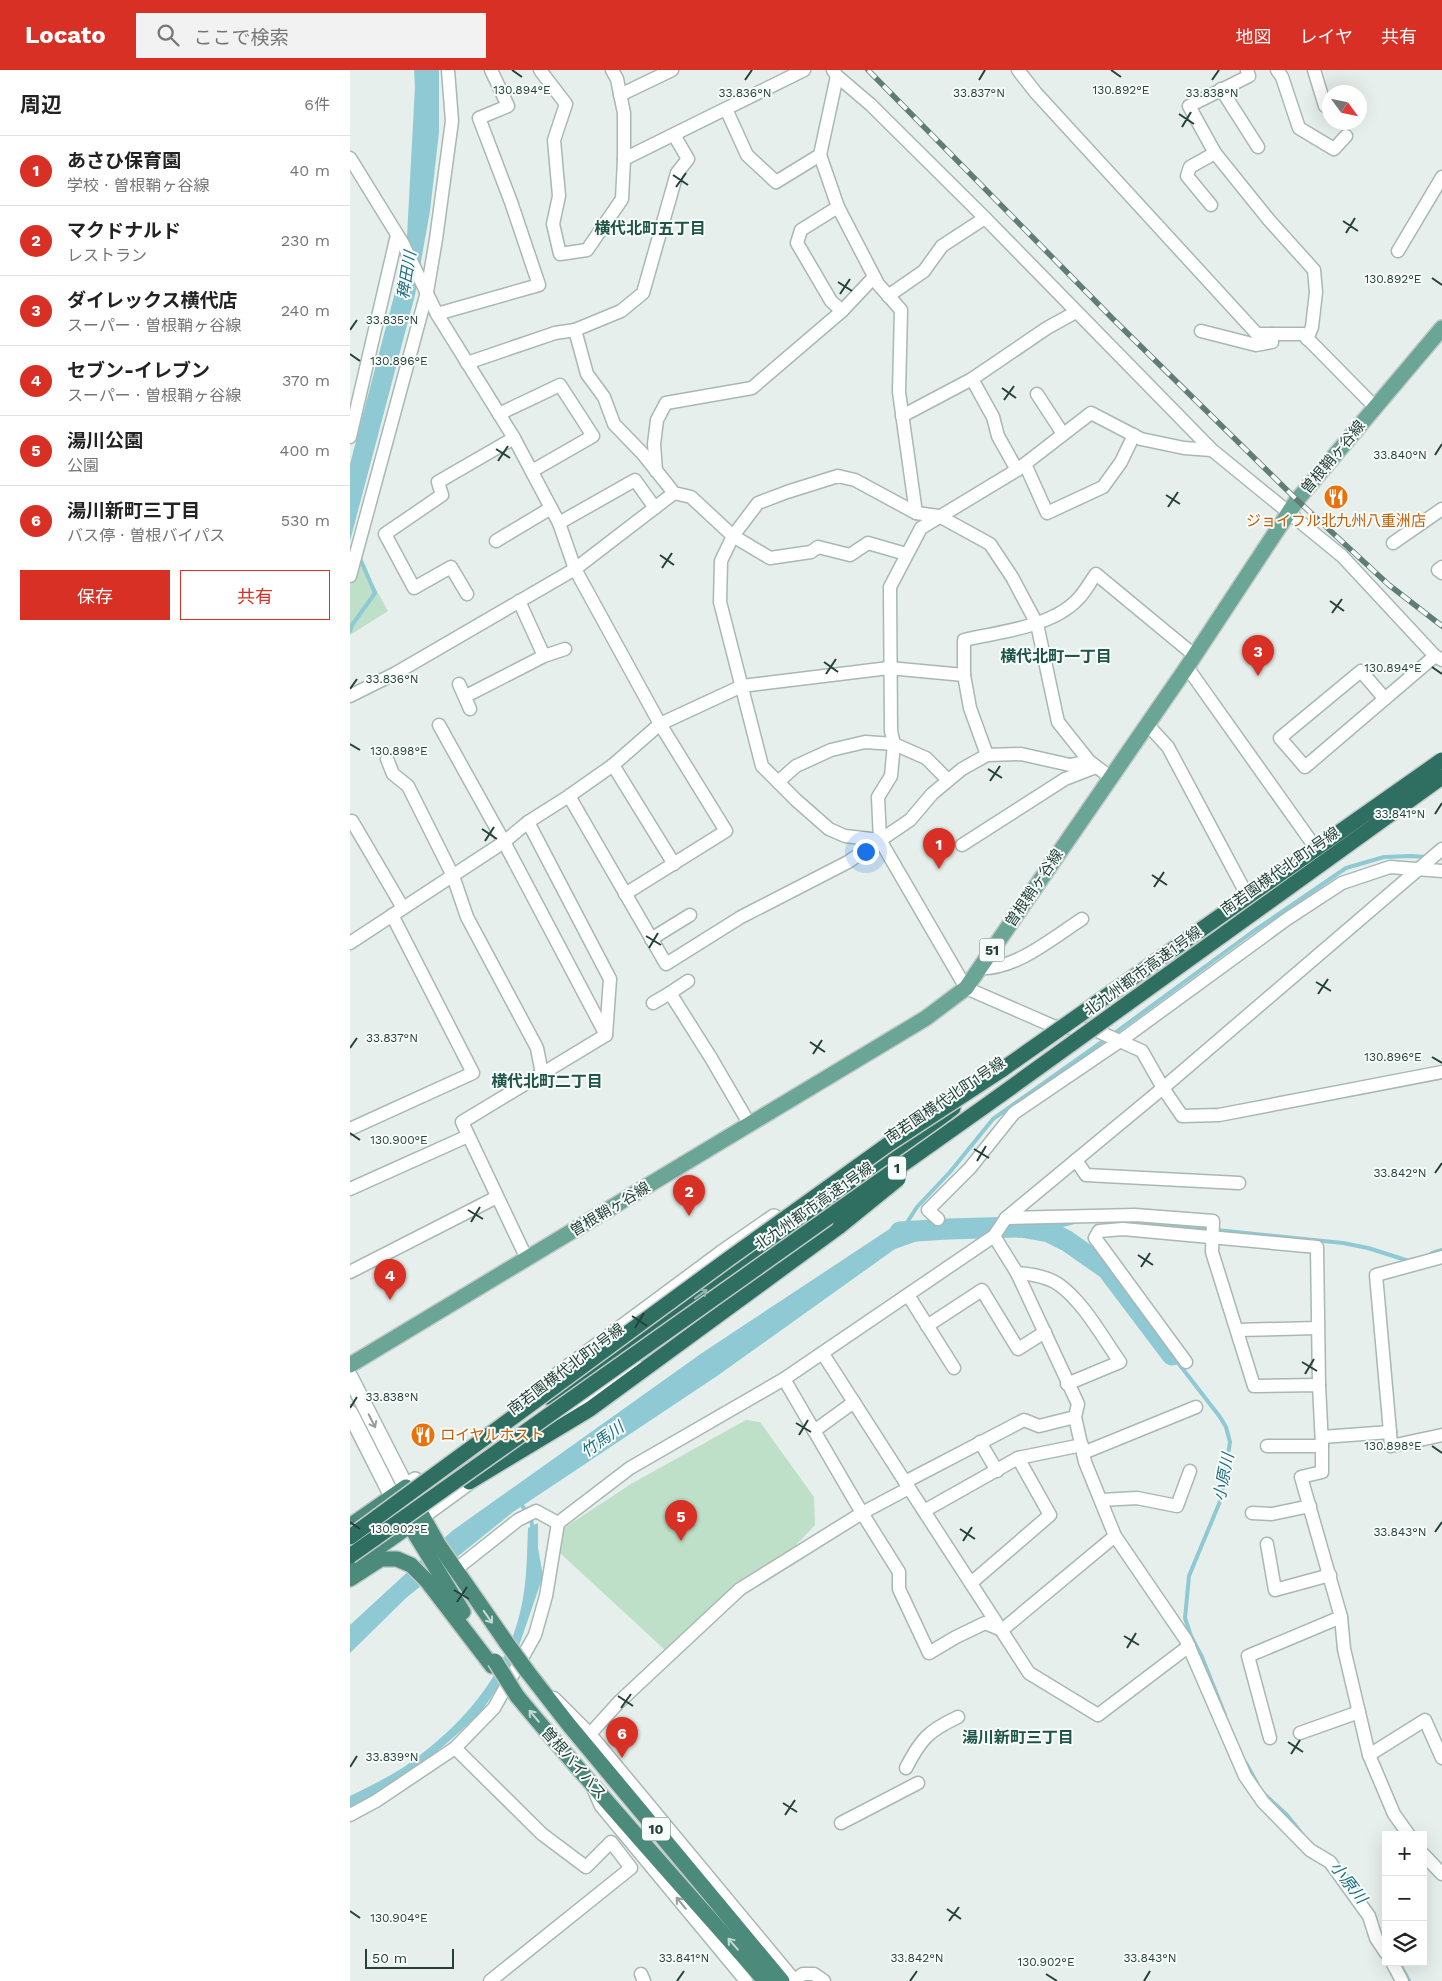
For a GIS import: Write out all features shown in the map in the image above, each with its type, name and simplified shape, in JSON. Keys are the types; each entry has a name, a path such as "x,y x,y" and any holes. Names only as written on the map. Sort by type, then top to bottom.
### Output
{"highway":[{"name":"北九州都市高速1号線","path":"350,1537 859,1165 1000,1071 1442,760"},
{"name":"北九州都市高速1号線","path":"350,1556 988,1104 1442,777"},
{"path":"483,1431 576,1383 897,1153 1000,1071"},
{"path":"468,1482 590,1409 840,1226 988,1104"},
{"path":"350,1526 406,1487"},
{"name":"曽根バイパス","path":"406,1487 412,1519 432,1544 432,1576 517,1696 765,1981"},
{"name":"曽根バイパス","path":"392,1496 452,1566 529,1674 791,1981"},
{"path":"350,1548 390,1520 412,1519"},
{"path":"350,1568 412,1519"},
{"path":"350,1579 381,1559 397,1559 432,1576"}],"main road":[{"name":"曽根鞘ヶ谷線","path":"350,1365 926,1018 966,988 1190,661 1297,500 1442,328"}],"street":[{"path":"350,576 425,289 436,239 452,121 448,70"},
{"path":"437,314 539,285 511,202 479,118 508,106 491,70"},
{"path":"540,70 566,104 554,140 558,196 553,224 560,254 587,250 622,199 624,113 617,79 612,70"},
{"path":"620,95 672,70"},
{"path":"624,159 804,70"},
{"path":"1018,70 1036,93 1256,334 1303,334 1375,407"},
{"path":"1247,70 1249,76 1189,106 1215,154 1269,220 1314,270 1316,292 1312,327 1307,339"},
{"path":"1277,70 1282,77 1299,128 1334,149 1346,136"},
{"path":"1314,70 1322,96"},
{"path":"835,73 820,155 838,207 874,277 901,310 899,392 916,513"},
{"path":"835,73 871,105 1212,450 1342,556 1438,658 1385,698 1305,767 1280,738 1361,670 1385,698"},
{"path":"1221,90 1258,147"},
{"path":"726,109 747,155 776,182 820,155"},
{"path":"467,363 555,333 575,330 621,312 643,293 677,174 688,159 674,135"},
{"path":"1211,205 1187,176 1190,167 1215,154"},
{"path":"350,158 400,240 437,314 514,438 559,522 575,568 660,724 726,831 625,894"},
{"path":"1398,251 1442,177"},
{"path":"838,207 801,230 797,243 831,301 842,311"},
{"path":"888,296 924,271 942,246 984,218"},
{"path":"350,437 400,240"},
{"path":"656,471 654,444 657,420 666,403 752,388 842,311 874,277"},
{"path":"902,416 972,379 1047,328 1076,312"},
{"path":"575,330 587,374 604,398 614,424 674,493 691,497 733,536 770,558 811,552 818,547 850,555 868,544 906,554"},
{"path":"1201,330 1256,345 1272,342 1272,334"},
{"path":"972,379 993,417 998,436 1021,467 1047,512 1103,487 1121,462 1134,435"},
{"path":"500,414 560,385 593,436 532,471"},
{"path":"1037,394 1063,434"},
{"path":"1212,450 1184,448 1141,439 1091,413 1021,467 921,528 890,586 889,668 891,731 894,744 891,776 878,797 880,840 966,988 1053,1026 1095,1030 1142,1051 1163,1088 1182,1116 1219,1116 1442,1072"},
{"path":"467,594 451,567 414,588 385,534 442,495 438,482 514,438"},
{"path":"880,840 845,836 829,829 762,766 720,602 721,561 733,536 758,503 838,476 855,480 916,513 939,516 990,544 1012,577 1037,624 1058,722 1093,764 1110,777"},
{"path":"559,522 635,480 655,508"},
{"path":"350,696 396,673 575,568 674,493"},
{"path":"496,541 551,508"},
{"path":"1393,543 1441,512"},
{"path":"1442,567 1438,570 1442,573"},
{"path":"987,755 970,708 964,675 964,640 1037,624 1054,616 1078,600 1096,574 1190,661 1315,847"},
{"path":"519,601 544,656"},
{"path":"466,696 544,656 565,649"},
{"path":"351,938 392,915 504,842 528,822 613,765 660,724 742,686 889,668 964,675"},
{"path":"459,684 466,696 470,709"},
{"path":"1147,724 1168,747 1248,895"},
{"path":"439,725 504,842 606,1035"},
{"path":"778,782 796,766 831,750 865,742 894,744 926,758 948,780"},
{"path":"569,796 666,964 741,917 848,862 910,820 932,794 948,780 962,769 987,755 1021,754 1070,765 1093,764"},
{"name":"南若園横代北町1号線","path":"406,1487 722,1253 1248,895 1442,756"},
{"path":"387,759 393,774 408,786 452,876 467,917 537,1048 542,1074"},
{"path":"962,845 1065,779 1093,764"},
{"path":"613,765 674,864"},
{"name":"南若園横代北町1号線","path":"412,1519 468,1482 1095,1030 1442,785"},
{"path":"352,821 403,908"},
{"path":"528,822 610,979 606,1035"},
{"path":"350,1814 376,1801 455,1748 494,1708 535,1635 546,1596 558,1523 630,1468 784,1380 994,1236 1006,1218 1163,1088 1442,849"},
{"path":"938,1219 928,1210 970,1168 1014,1113 1120,1041 1286,919 1342,883 1390,867 1442,871"},
{"path":"350,1129 473,1073 392,915"},
{"path":"651,939 690,915"},
{"path":"979,968 991,969 1019,959 1082,918"},
{"path":"653,1003 688,981"},
{"path":"670,993 750,1125"},
{"path":"527,1259 462,1122 606,1035"},
{"path":"350,1189 468,1136"},
{"path":"1076,1160 1086,1174 1239,1183"},
{"path":"350,1272 497,1197"},
{"path":"1006,1218 1135,1215 1213,1221 1212,1252 1254,1386 1319,1385"},
{"path":"1133,1230 1135,1215"},
{"path":"1186,1362 1095,1238 1099,1231 1133,1230 1317,1247 1317,1328 1322,1472 1302,1477 1341,1617 1344,1649 1369,1755 1394,1814 1406,1831"},
{"path":"994,1236 1017,1273 1067,1384 1078,1404 1075,1417 1085,1462 1115,1536 1189,1646 1245,1776 1263,1802 1310,1850 1330,1862 1369,1916 1376,1938 1382,1947"},
{"path":"1442,1257 1376,1275 1391,1446 1442,1435"},
{"path":"1017,1273 1035,1274 1057,1284 1079,1305 1120,1362 1067,1384"},
{"path":"927,1326 982,1290 1018,1349 1045,1332"},
{"path":"908,1295 954,1368"},
{"path":"1237,1330 1317,1328"},
{"path":"823,1354 1029,1673 1098,1715 1189,1646"},
{"path":"350,1377 406,1487"},
{"path":"784,1380 862,1514 899,1572 899,1589 929,1653 956,1636 985,1623 1002,1630"},
{"path":"814,1431 854,1402"},
{"path":"924,1511 1018,1458 1082,1449 1196,1407"},
{"path":"350,1413 392,1496"},
{"path":"590,1734 619,1702 740,1589 980,1442 1024,1420 1039,1426 1075,1417"},
{"path":"1267,1446 1322,1442 1390,1432"},
{"path":"980,1442 996,1471"},
{"path":"971,1583 1050,1515 1018,1458"},
{"path":"1101,1500 1137,1498 1177,1506 1190,1471"},
{"path":"368,1514 382,1492 380,1472"},
{"path":"1252,1513 1272,1514 1310,1506"},
{"path":"452,1566 518,1520 536,1511 558,1523"},
{"path":"1002,1630 1115,1536"},
{"path":"1267,1544 1275,1590 1330,1575"},
{"path":"1270,1738 1248,1656 1341,1617"},
{"path":"529,1674 590,1734 791,1981 803,1974 814,1974 824,1981"},
{"path":"1300,1733 1359,1712"},
{"path":"906,1768 919,1743 936,1727 958,1717"},
{"path":"1369,1755 1426,1720 1442,1758"},
{"path":"455,1748 542,1834 586,1867 611,1842 631,1868 490,1981"},
{"path":"590,1782 601,1806 746,1981"},
{"path":"841,1823 918,1783"},
{"path":"1427,1858 1442,1874"},
{"path":"1394,1966 1402,1981"}],"green space":[{"path":"357,555 388,611 350,635 350,587"},
{"path":"746,1420 760,1422 814,1497 815,1525 783,1559 742,1583 665,1650 560,1553 564,1528 631,1484"}],"water":[{"name":"稗田川","path":"414,70 439,70 439,132 430,211 415,295 350,541 350,464 398,281 407,236 415,87"},
{"name":"竹馬川","path":"910,1221 929,1231 926,1238 895,1249 717,1376 513,1512 406,1598 350,1653 350,1625 452,1531 702,1353 897,1224"},
{"path":"538,1523 538,1548 543,1576 512,1666 481,1712 455,1736 411,1774 350,1809 350,1796 404,1767 445,1734 479,1697 493,1676 515,1630 522,1604 526,1576 528,1528"}],"waterway":[{"path":"350,631 352,625 375,593 359,556"},
{"path":"1112,1035 1251,933 1346,868 1384,857 1427,857"},
{"path":"906,1224 917,1207 950,1172 993,1119 1106,1039"},
{"path":"1044,1230 1078,1221"},
{"path":"1110,1221 1343,1243 1368,1248 1409,1261"},
{"name":"小原川","path":"900,1232 1021,1227 1049,1232 1067,1241 1107,1269 1172,1355"},
{"path":"1432,1253 1442,1250"},
{"name":"小原川","path":"1172,1355 1220,1417 1226,1427 1230,1442 1221,1499 1189,1576 1185,1618 1225,1715"},
{"path":"520,1503 530,1516 533,1529"},
{"name":"小原川","path":"1246,1763 1257,1783"},
{"name":"小原川","path":"1263,1793 1287,1815 1303,1835"},
{"name":"小原川","path":"1401,1966 1409,1981"}],"railway":[{"path":"868,70 1113,319 1297,500 1389,585 1442,626"}],"place":[{"name":"ジョイフル北九州八重洲店","path":"1336,497"},
{"name":"ダイレックス横代店","path":"1258,676"},
{"name":"あさひ保育園","path":"939,869"},
{"name":"マクドナルド","path":"689,1216"},
{"name":"セブン-イレブン","path":"390,1300"},
{"name":"ロイヤルホスト","path":"423,1435"},
{"name":"湯川公園","path":"681,1541"},
{"name":"湯川新町三丁目","path":"622,1758"}],"district":[{"name":"横代北町五丁目","path":"650,228"},
{"name":"横代北町一丁目","path":"1056,656"},
{"name":"横代北町二丁目","path":"547,1081"},
{"name":"湯川新町三丁目","path":"1018,1737"}]}
